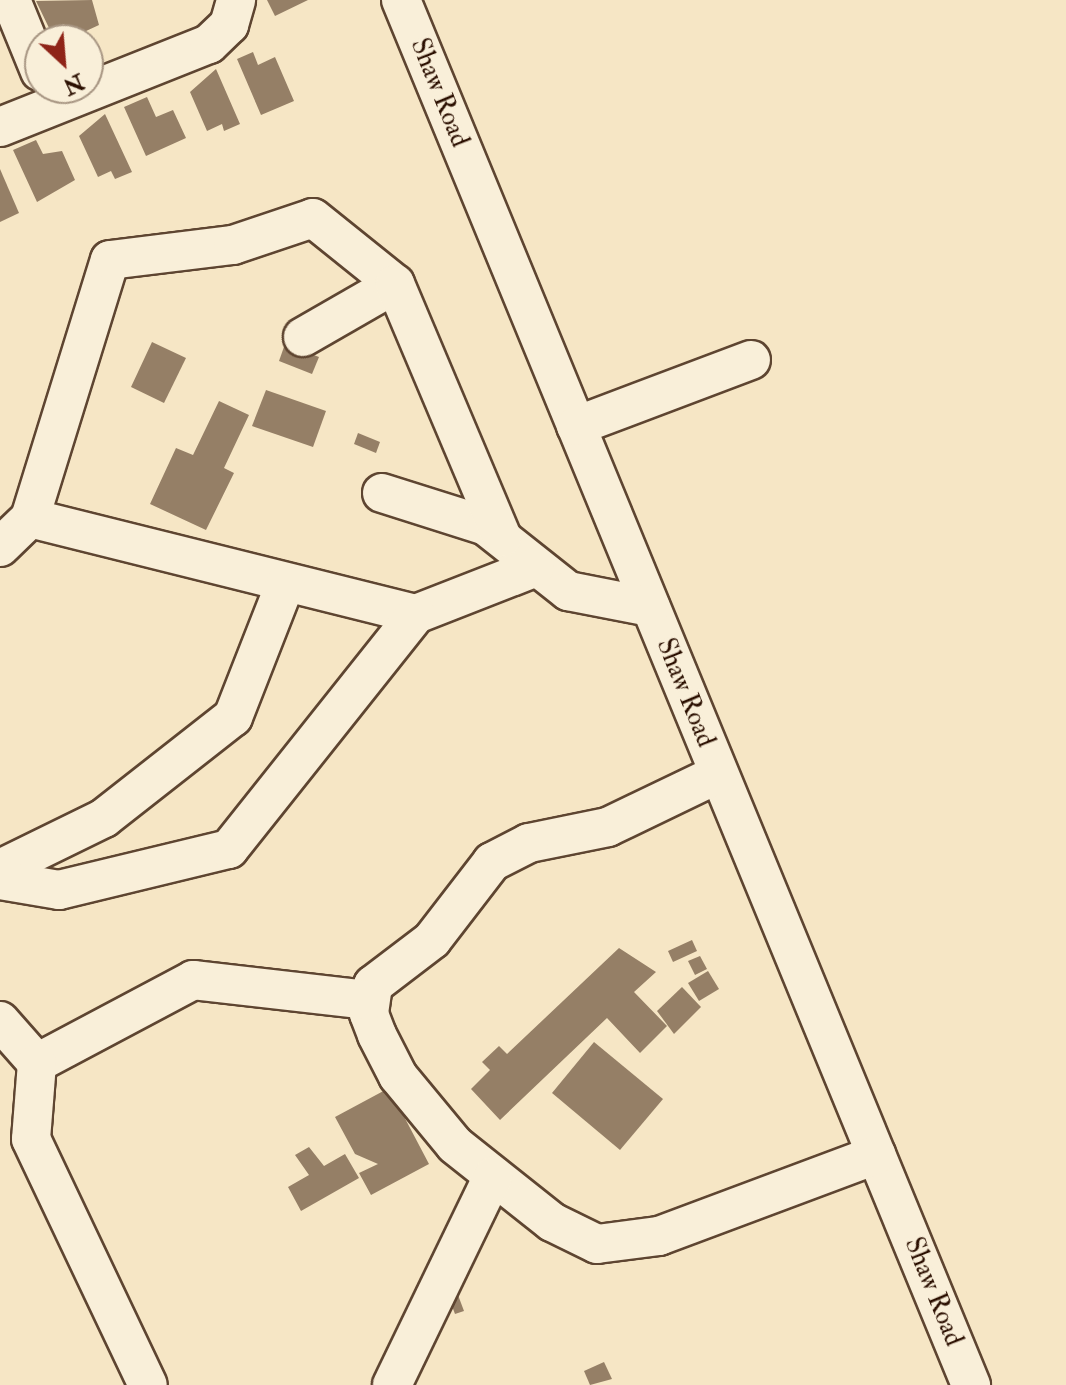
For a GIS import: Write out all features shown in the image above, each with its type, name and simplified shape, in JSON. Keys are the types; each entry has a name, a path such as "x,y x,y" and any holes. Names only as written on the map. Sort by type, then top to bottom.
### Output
{"street":[{"path":"11,0 24,32"},
{"path":"104,79 209,44 229,25 236,0"},
{"name":"Shaw Road","path":"401,0 971,1385"},
{"path":"0,127 39,104"},
{"path":"0,547 30,518 110,260 233,245 313,218 395,284 502,537 534,568 568,591 650,607"},
{"path":"303,337 395,284"},
{"path":"576,426 751,360"},
{"path":"382,493 502,537"},
{"path":"30,518 285,584 416,614"},
{"path":"0,880 59,890 229,849 416,614 534,568"},
{"path":"0,869 104,818 233,717 285,584"},
{"path":"369,1000 387,970 432,940 506,853 608,827 718,774"},
{"path":"37,1063 193,980 369,1000"},
{"path":"369,1000 398,1076 455,1145 575,1236 626,1245 876,1155"},
{"path":"0,1021 37,1063 31,1139 148,1385"},
{"path":"392,1385 493,1176"}],"building":[{"path":"92,0 99,24 47,24 36,1"},
{"path":"267,0 308,0 275,16"},
{"path":"253,52 258,65 275,57 294,101 261,115 237,59"},
{"path":"216,69 240,124 224,131 222,124 207,131 190,92"},
{"path":"147,97 156,117 173,110 186,138 146,156 124,107"},
{"path":"105,114 132,172 115,179 111,171 98,177 79,136"},
{"path":"36,140 43,154 62,151 75,180 37,202 13,150"},
{"path":"0,169 19,213 0,222"},
{"path":"152,342 186,358 164,403 131,387"},
{"path":"285,344 319,357 312,374 279,361"},
{"path":"266,390 326,411 313,447 252,426"},
{"path":"219,401 249,415 224,468 234,473 206,530 150,504 176,448 193,455"},
{"path":"358,433 380,442 376,453 354,444"},
{"path":"692,940 697,951 673,962 668,951"},
{"path":"619,948 656,972 634,992 667,1026 640,1053 607,1018 500,1120 471,1089 490,1070 482,1062 499,1046 507,1054"},
{"path":"700,956 707,969 695,975 688,961"},
{"path":"708,971 719,989 699,1001 688,983"},
{"path":"682,987 701,1007 674,1034 657,1011"},
{"path":"594,1042 663,1099 620,1150 552,1093"},
{"path":"389,1088 429,1164 371,1195 359,1173 378,1164 355,1154 335,1117"},
{"path":"309,1147 324,1166 345,1154 359,1178 301,1211 288,1187 309,1175 295,1155"},
{"path":"455,1287 464,1311 455,1314 446,1290"},
{"path":"604,1362 612,1379 590,1385 584,1371"}]}
